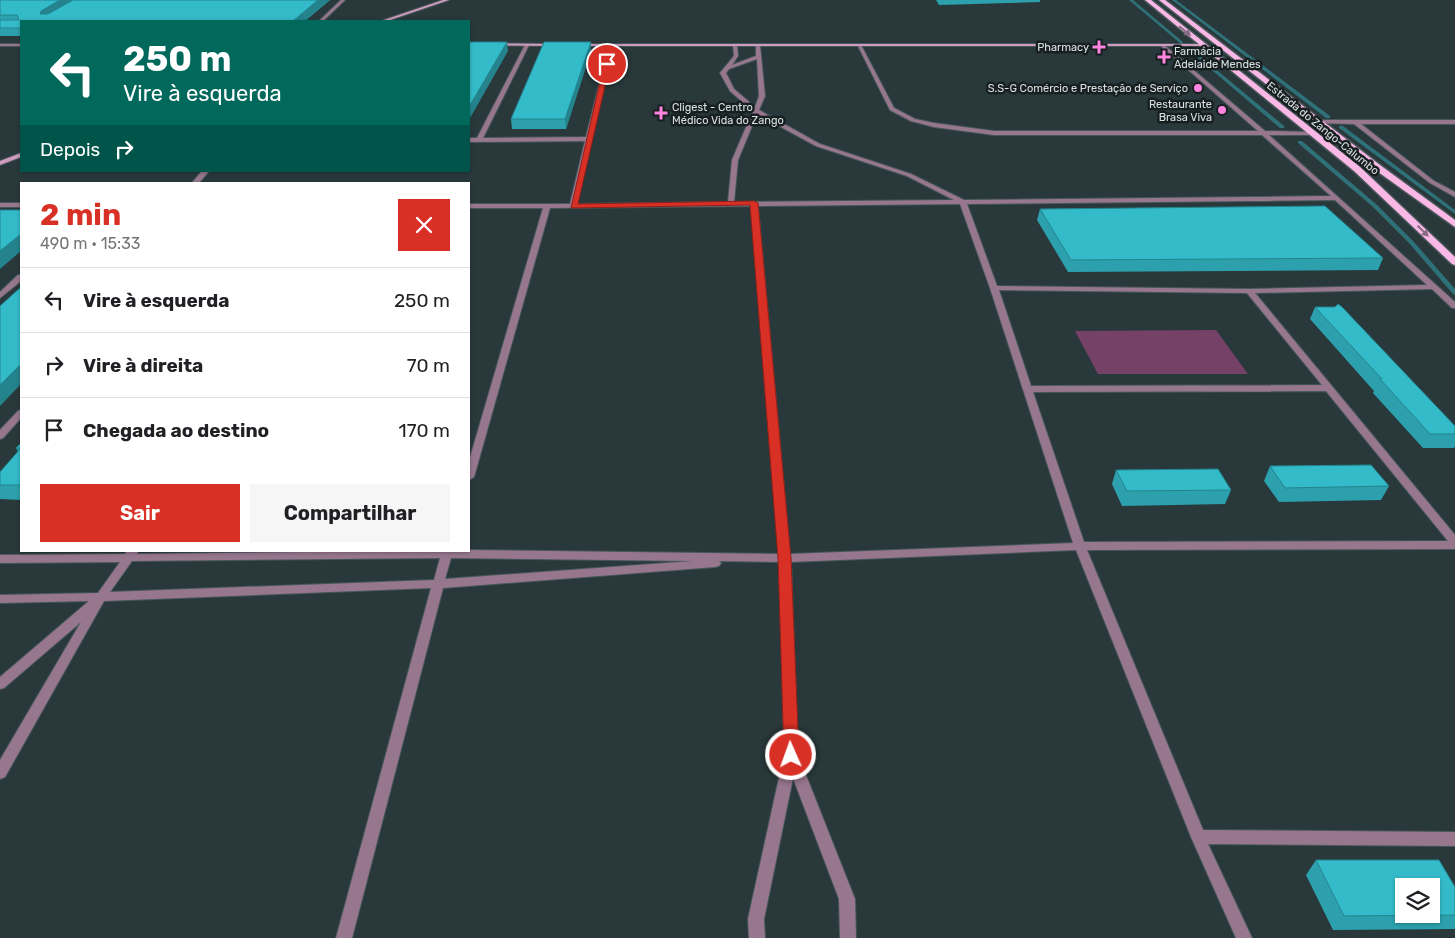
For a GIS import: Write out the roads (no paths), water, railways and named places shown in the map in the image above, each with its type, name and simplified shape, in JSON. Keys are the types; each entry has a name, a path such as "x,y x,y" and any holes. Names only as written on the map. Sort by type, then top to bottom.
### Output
{"main road":[{"name":"Estrada do Zango-Calumbo","path":"1148,0 1357,169 1455,262"},
{"path":"1162,0 1324,122 1377,167 1455,224"}],"street":[{"path":"322,20 343,0"},
{"path":"386,20 446,0"},
{"path":"470,44 565,45"},
{"path":"0,45 20,45"},
{"path":"479,140 527,45"},
{"path":"574,45 1202,45"},
{"path":"574,206 611,45"},
{"path":"734,45 736,56 723,73 724,78 737,96 756,111 818,145 909,175 963,202 994,288 1080,546 1198,838 1244,938"},
{"path":"732,203 735,160 762,96 758,45"},
{"path":"859,45 892,109 913,120 934,125 994,133 1311,133"},
{"path":"1163,45 1337,198 1455,306"},
{"path":"736,56 760,68"},
{"path":"727,68 759,57"},
{"path":"1324,122 1455,122"},
{"path":"1355,122 1432,182 1455,195"},
{"path":"470,140 589,139"},
{"path":"0,163 20,155"},
{"path":"196,182 205,172"},
{"path":"470,206 547,207 732,203 1337,198"},
{"path":"754,203 785,558 791,755 756,919 757,938"},
{"path":"0,204 20,205"},
{"path":"470,474 547,207"},
{"path":"0,296 20,278"},
{"path":"994,288 1248,290 1433,287"},
{"path":"1248,290 1455,543"},
{"path":"1028,389 1328,388"},
{"path":"0,436 20,414"},
{"path":"0,599 102,598 438,584 785,558 1080,546 1455,543"},
{"path":"0,559 131,555 447,553 785,558"},
{"path":"344,938 447,553"},
{"path":"0,773 102,598 131,555"},
{"path":"0,684 102,598"},
{"path":"791,755 848,899 848,938"},
{"path":"1198,838 1455,839"}],"waterway":[{"path":"1131,0 1182,43"},
{"path":"1174,0 1328,117"},
{"path":"1188,48 1282,127"},
{"path":"1341,127 1455,212"},
{"path":"1300,142 1374,205 1411,242 1455,293"}],"place":[{"name":"Pharmacy","path":"1099,47"},
{"name":"Farmácia Adelaide Mendes","path":"1164,57"},
{"name":"S.S-G Comércio e Prestação de Serviço","path":"1198,88"},
{"name":"Restaurante Brasa Viva","path":"1222,110"},
{"name":"Cligest - Centro Médico Vida do Zango","path":"661,113"}]}
